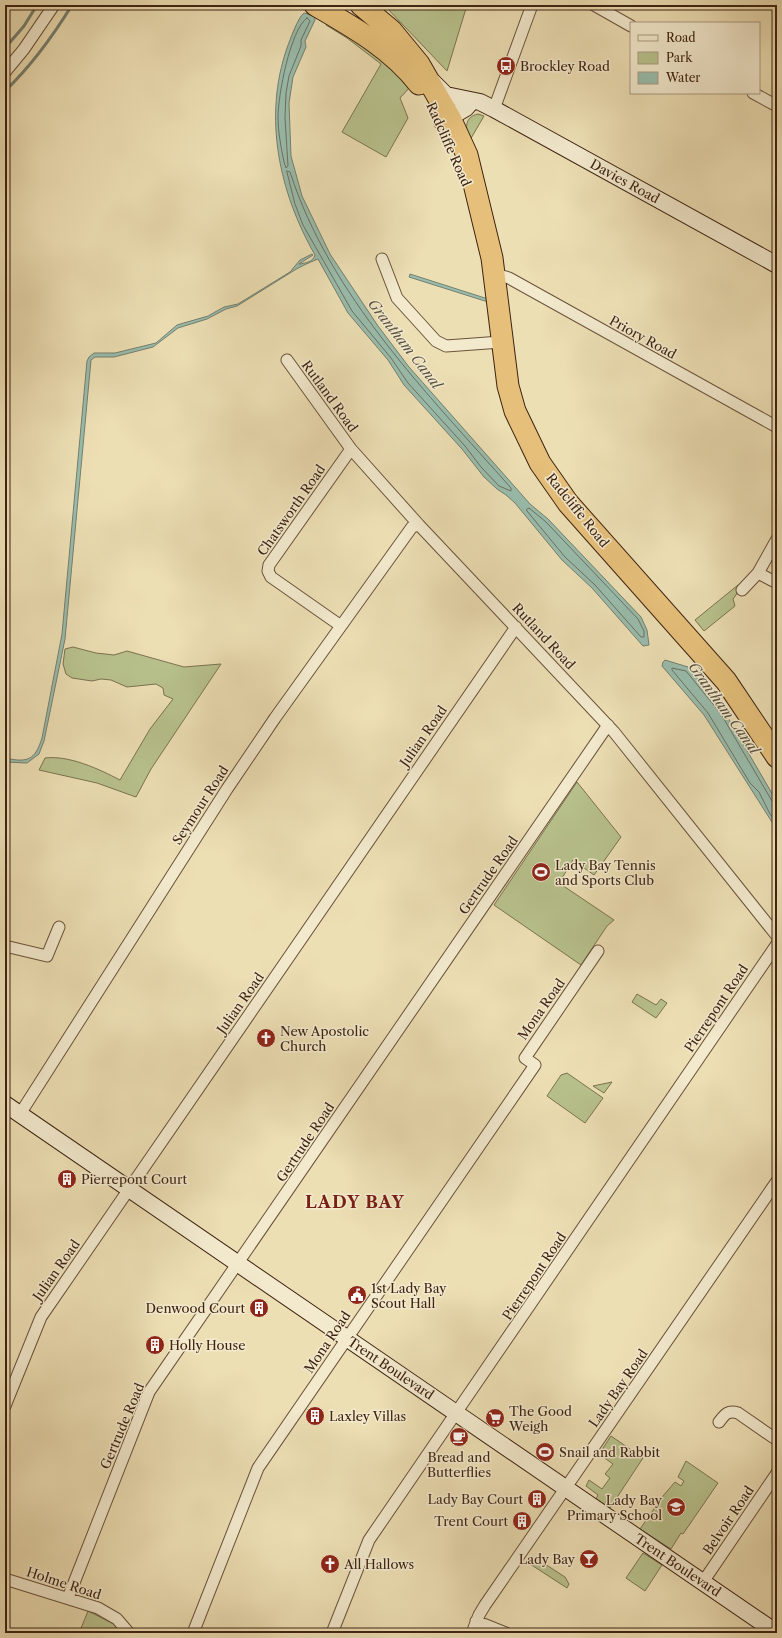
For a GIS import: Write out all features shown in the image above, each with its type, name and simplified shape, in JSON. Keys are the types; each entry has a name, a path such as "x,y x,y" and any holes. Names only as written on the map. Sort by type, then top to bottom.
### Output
{"highway":[{"name":"Radcliffe Road","path":"315,5 356,28 397,60 409,72 446,120"},
{"name":"Radcliffe Road","path":"365,8 408,49 426,76 446,120 482,216 495,274 506,379 515,411 540,463 568,503 726,681 777,756"}],"street":[{"path":"5,72 36,32 54,5"},
{"path":"494,109 532,5"},
{"path":"594,5 630,25"},
{"name":"Davies Road","path":"426,76 446,94 472,100 494,109 777,265"},
{"path":"755,94 777,106"},
{"path":"446,120 466,108 472,100"},
{"path":"382,259 397,298 436,341 446,346 501,342"},
{"name":"Priory Road","path":"495,274 509,278 777,428"},
{"name":"Rutland Road","path":"287,360 351,449 419,525 608,725 777,936"},
{"name":"Chatsworth Road","path":"340,626 271,576 268,571 269,565 351,449"},
{"name":"Seymour Road","path":"20,1114 227,789 340,626 412,527 419,525"},
{"path":"742,590 758,573 777,539"},
{"path":"758,573 777,583"},
{"name":"Julian Road","path":"5,1406 41,1316 516,627"},
{"name":"Gertrude Road","path":"68,1598 149,1392 608,725"},
{"path":"5,946 47,956 59,927"},
{"name":"Pierrepont Road","path":"332,1633 369,1540 777,944"},
{"name":"Mona Road","path":"193,1633 258,1468 535,1065 525,1058 598,951"},
{"name":"Trent Boulevard","path":"5,1104 777,1633"},
{"name":"Lady Bay Road","path":"472,1633 476,1621 485,1605 777,1181"},
{"path":"719,1422 725,1413 731,1411 738,1413 777,1440"},
{"name":"Belvoir Road","path":"703,1582 777,1473"},
{"name":"Holme Road","path":"5,1579 68,1598 107,1612 117,1619 130,1633"},
{"path":"476,1621 506,1633"}],"green space":[{"path":"384,5 467,5 447,71"},
{"path":"328,21 374,52 410,87 400,98 408,118 386,157 342,132 381,64 347,38 326,25"},
{"path":"478,114 484,116 470,140 467,132 467,124 470,118"},
{"path":"738,585 741,588 733,599 735,606 704,631 695,620"},
{"path":"73,647 96,653 114,655 127,651 184,667 221,664 151,769 136,797 97,783 39,770 45,758 64,759 93,767 120,780 150,729 173,699 164,695 163,688 156,684 127,687 111,680 101,679 92,681 72,678 66,674 63,664 65,649"},
{"name":"Lady Bay Tennis and Sports Club","path":"577,782 621,837 594,875 573,860 559,883 614,920 607,926 581,965 494,905"},
{"path":"637,994 656,1005 661,999 667,1003 656,1018 632,1002"},
{"path":"567,1073 603,1098 585,1123 547,1096 561,1075"},
{"path":"612,1082 604,1093 593,1086"},
{"path":"611,1436 643,1458 610,1508 596,1499 598,1495 586,1486 589,1480 602,1489 610,1478 605,1474 613,1464 599,1454"},
{"path":"686,1461 718,1483 671,1549 640,1529 663,1496 675,1482 681,1486 684,1481 678,1477"},
{"path":"643,1553 662,1565 645,1591 626,1578"},
{"path":"534,1557 565,1577 569,1584 567,1588 530,1564"},
{"path":"88,1611 114,1624 122,1633 79,1633"}],"water":[{"name":"Grantham Canal","path":"304,13 315,16 315,20 305,41 306,47 293,77 289,103 291,156 302,196 330,254 378,326 409,367 530,504 548,519 641,617 647,630 649,645 643,646 592,588 562,560 515,503 484,477 462,449 404,385 388,360 348,313 318,259 297,269 237,306 226,309 207,319 178,328 153,347 114,357 95,357 91,360 65,639 44,741 39,754 27,763 5,762 5,758 25,760 30,758 36,751 42,738 62,634 87,361 89,357 94,353 115,353 156,343 177,325 208,316 224,307 238,304 290,272 300,260 312,254 313,255 299,264 307,263 313,259 315,255 302,231 284,180 278,154 276,127 276,101 280,74 292,34 299,19"},
{"path":"410,274 488,299 488,302 409,277"},
{"name":"Grantham Canal","path":"665,660 688,667 724,711 777,802 777,830 704,715 662,666"}],"waterway":[{"path":"5,48 24,26 37,5"},
{"path":"5,91 41,50 72,5"}],"place":[{"name":"Brockley Road","path":"506,66"},
{"name":"Lady Bay Tennis and Sports Club","path":"541,872"},
{"name":"New Apostolic Church","path":"266,1038"},
{"name":"Pierrepont Court","path":"67,1179"},
{"name":"1st Lady Bay Scout Hall","path":"357,1295"},
{"name":"Denwood Court","path":"259,1308"},
{"name":"Holly House","path":"155,1345"},
{"name":"Laxley Villas","path":"315,1416"},
{"name":"The Good Weigh","path":"495,1418"},
{"name":"Bread and Butterflies","path":"459,1437"},
{"name":"Snail and Rabbit","path":"545,1452"},
{"name":"Lady Bay Court","path":"537,1499"},
{"name":"Lady Bay Primary School","path":"676,1507"},
{"name":"Trent Court","path":"522,1521"},
{"name":"Lady Bay","path":"589,1559"},
{"name":"All Hallows","path":"330,1564"}],"district":[{"name":"LADY BAY","path":"355,1202"}]}
